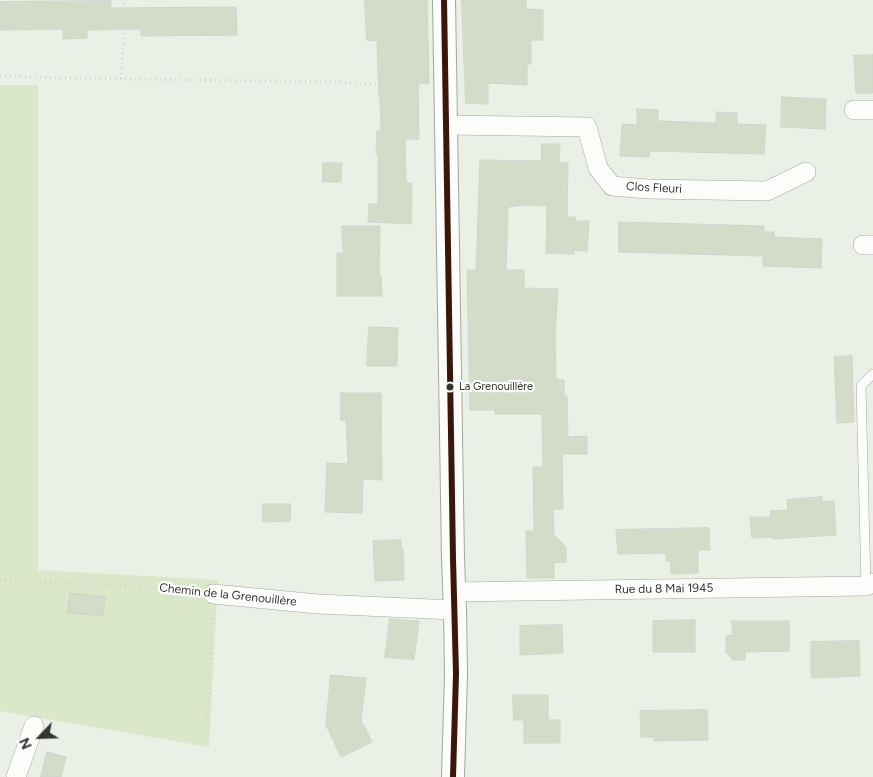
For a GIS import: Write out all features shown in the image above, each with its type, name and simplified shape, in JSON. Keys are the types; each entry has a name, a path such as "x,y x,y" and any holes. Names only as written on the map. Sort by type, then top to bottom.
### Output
{"street":[{"path":"444,0 456,674 453,777"},
{"path":"854,110 873,110"},
{"name":"Clos Fleuri","path":"446,125 587,127 598,168 612,186 648,189 766,191 806,172"},
{"name":"Rue du 8 Mai 1945","path":"455,601 869,585"},
{"name":"Chemin de la Grenouillère","path":"213,594 318,604 455,601"},
{"path":"16,777 34,726"}],"lane":[{"path":"869,585 861,386 873,374"}],"path":[{"path":"121,79 124,0"},
{"path":"0,76 337,82 446,89"},
{"name":"Chemin de la Grenouillère","path":"0,580 148,587 213,594"},
{"path":"207,729 213,594"}],"green space":[{"path":"0,85 38,85 38,570 218,580 209,747 0,711"}],"building":[{"path":"365,0 427,0 429,84 418,83 419,139 405,139 406,183 412,183 411,224 368,222 369,204 378,204 378,154 376,154 377,131 381,131 377,41 367,40"},
{"path":"462,0 526,0 526,9 543,10 543,40 531,40 531,64 527,64 527,85 488,83 488,104 466,103"},
{"path":"111,1 111,8 236,7 237,35 141,36 141,29 87,30 87,38 63,39 63,29 0,30 0,2"},
{"path":"873,55 873,93 856,93 854,56"},
{"path":"782,97 826,99 825,129 781,127"},
{"path":"637,109 658,110 658,121 716,123 716,112 737,113 737,124 766,125 764,154 650,151 649,157 620,156 622,124 637,125"},
{"path":"542,144 560,144 559,162 568,163 567,217 575,217 575,221 589,221 587,251 574,250 574,254 546,253 547,206 524,205 508,207 506,270 524,270 524,288 558,289 555,335 556,380 564,380 564,396 567,396 568,437 587,436 587,454 562,454 563,509 553,509 554,535 566,547 566,562 554,563 554,578 527,578 526,531 534,531 533,467 543,467 542,414 495,414 495,410 470,410 467,270 476,270 480,160 541,161"},
{"path":"323,163 342,163 341,182 323,182"},
{"path":"619,222 764,226 764,232 774,232 774,237 822,239 821,268 763,266 763,256 619,252"},
{"path":"342,226 380,226 379,275 381,275 382,296 337,296 337,253 343,253"},
{"path":"369,327 398,328 397,366 367,366"},
{"path":"852,356 854,422 837,423 834,357"},
{"path":"341,393 381,393 382,480 363,479 362,513 325,512 327,463 348,464 346,420 341,420"},
{"path":"822,497 822,502 834,501 836,535 772,539 772,537 752,538 750,517 771,517 770,511 788,510 787,500"},
{"path":"263,504 291,504 290,521 263,522"},
{"path":"709,528 710,550 698,550 698,573 671,574 670,561 666,561 666,553 618,554 616,530"},
{"path":"401,540 404,580 375,581 373,541"},
{"path":"70,593 105,597 103,616 68,613"},
{"path":"390,619 419,621 414,660 385,657"},
{"path":"695,620 695,652 653,652 653,621"},
{"path":"732,621 789,621 789,651 745,652 745,660 733,660 726,652 726,636 733,635"},
{"path":"562,625 563,653 520,655 520,626"},
{"path":"859,641 860,676 811,678 811,642"},
{"path":"331,675 366,678 361,720 372,742 341,757 326,725"},
{"path":"513,695 548,695 548,720 560,720 560,743 524,743 524,720 514,720"},
{"path":"707,710 708,740 654,741 654,737 641,737 640,711"},
{"path":"47,752 66,757 61,777 41,777"}],"transit line":[{"path":"444,0 456,674 453,777"}],"place":[{"name":"La Grenouillère","path":"450,387"}]}
